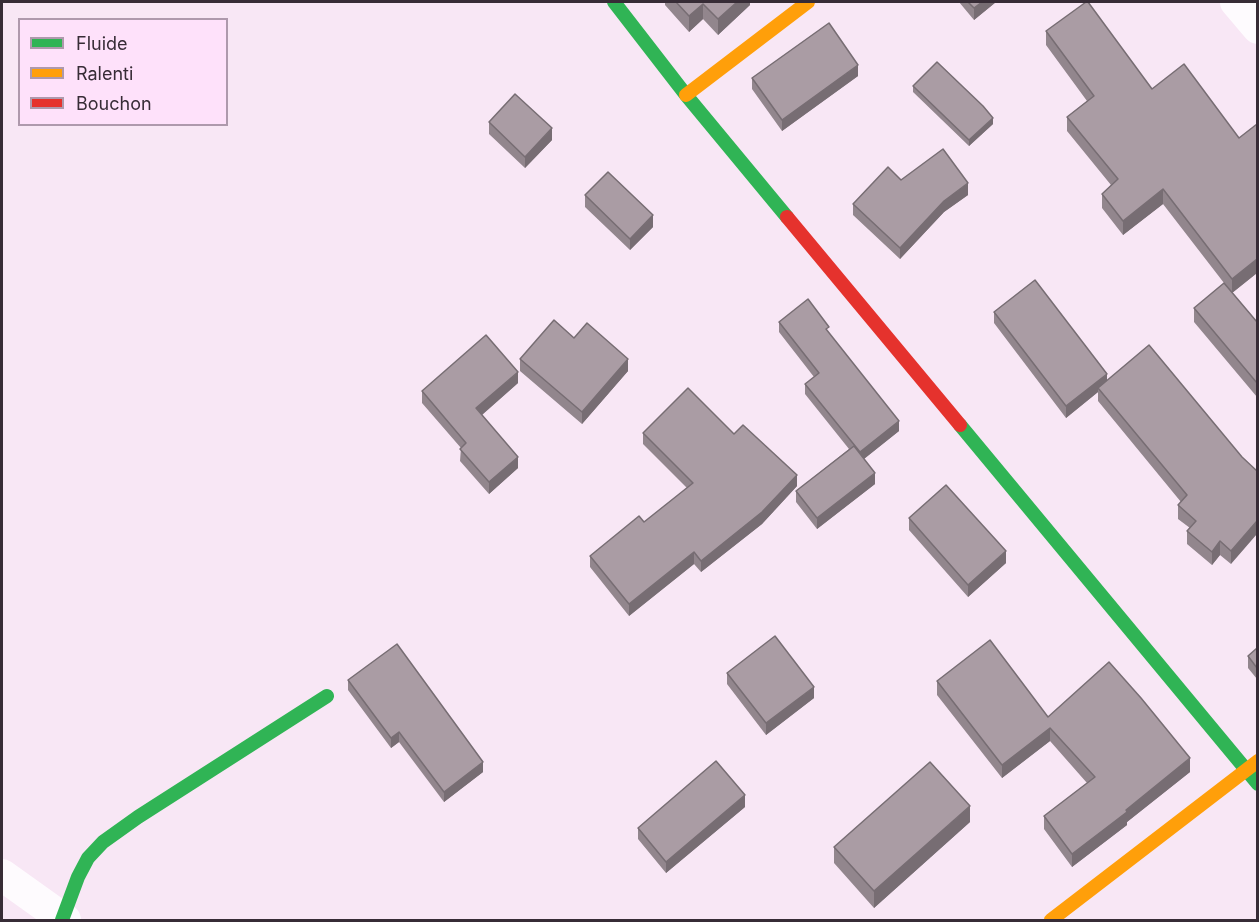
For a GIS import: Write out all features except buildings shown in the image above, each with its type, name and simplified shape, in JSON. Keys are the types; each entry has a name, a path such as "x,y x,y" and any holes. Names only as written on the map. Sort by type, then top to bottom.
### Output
{"street":[{"path":"614,2 686,94 1257,784"},
{"path":"686,94 808,2"},
{"path":"1236,2 1257,28"},
{"path":"2,875 63,920 78,877 88,858 103,842 138,817 327,696"},
{"path":"1051,921 1257,761"}],"traffic: fast":[{"path":"614,2 686,95 787,217"},
{"path":"960,425 1258,784"},
{"path":"62,920 78,877 88,858 103,842 138,817 327,696"}],"traffic: slow":[{"path":"686,95 808,2"},
{"path":"1051,920 1258,761"}],"traffic: jam":[{"path":"787,217 960,425"}]}
